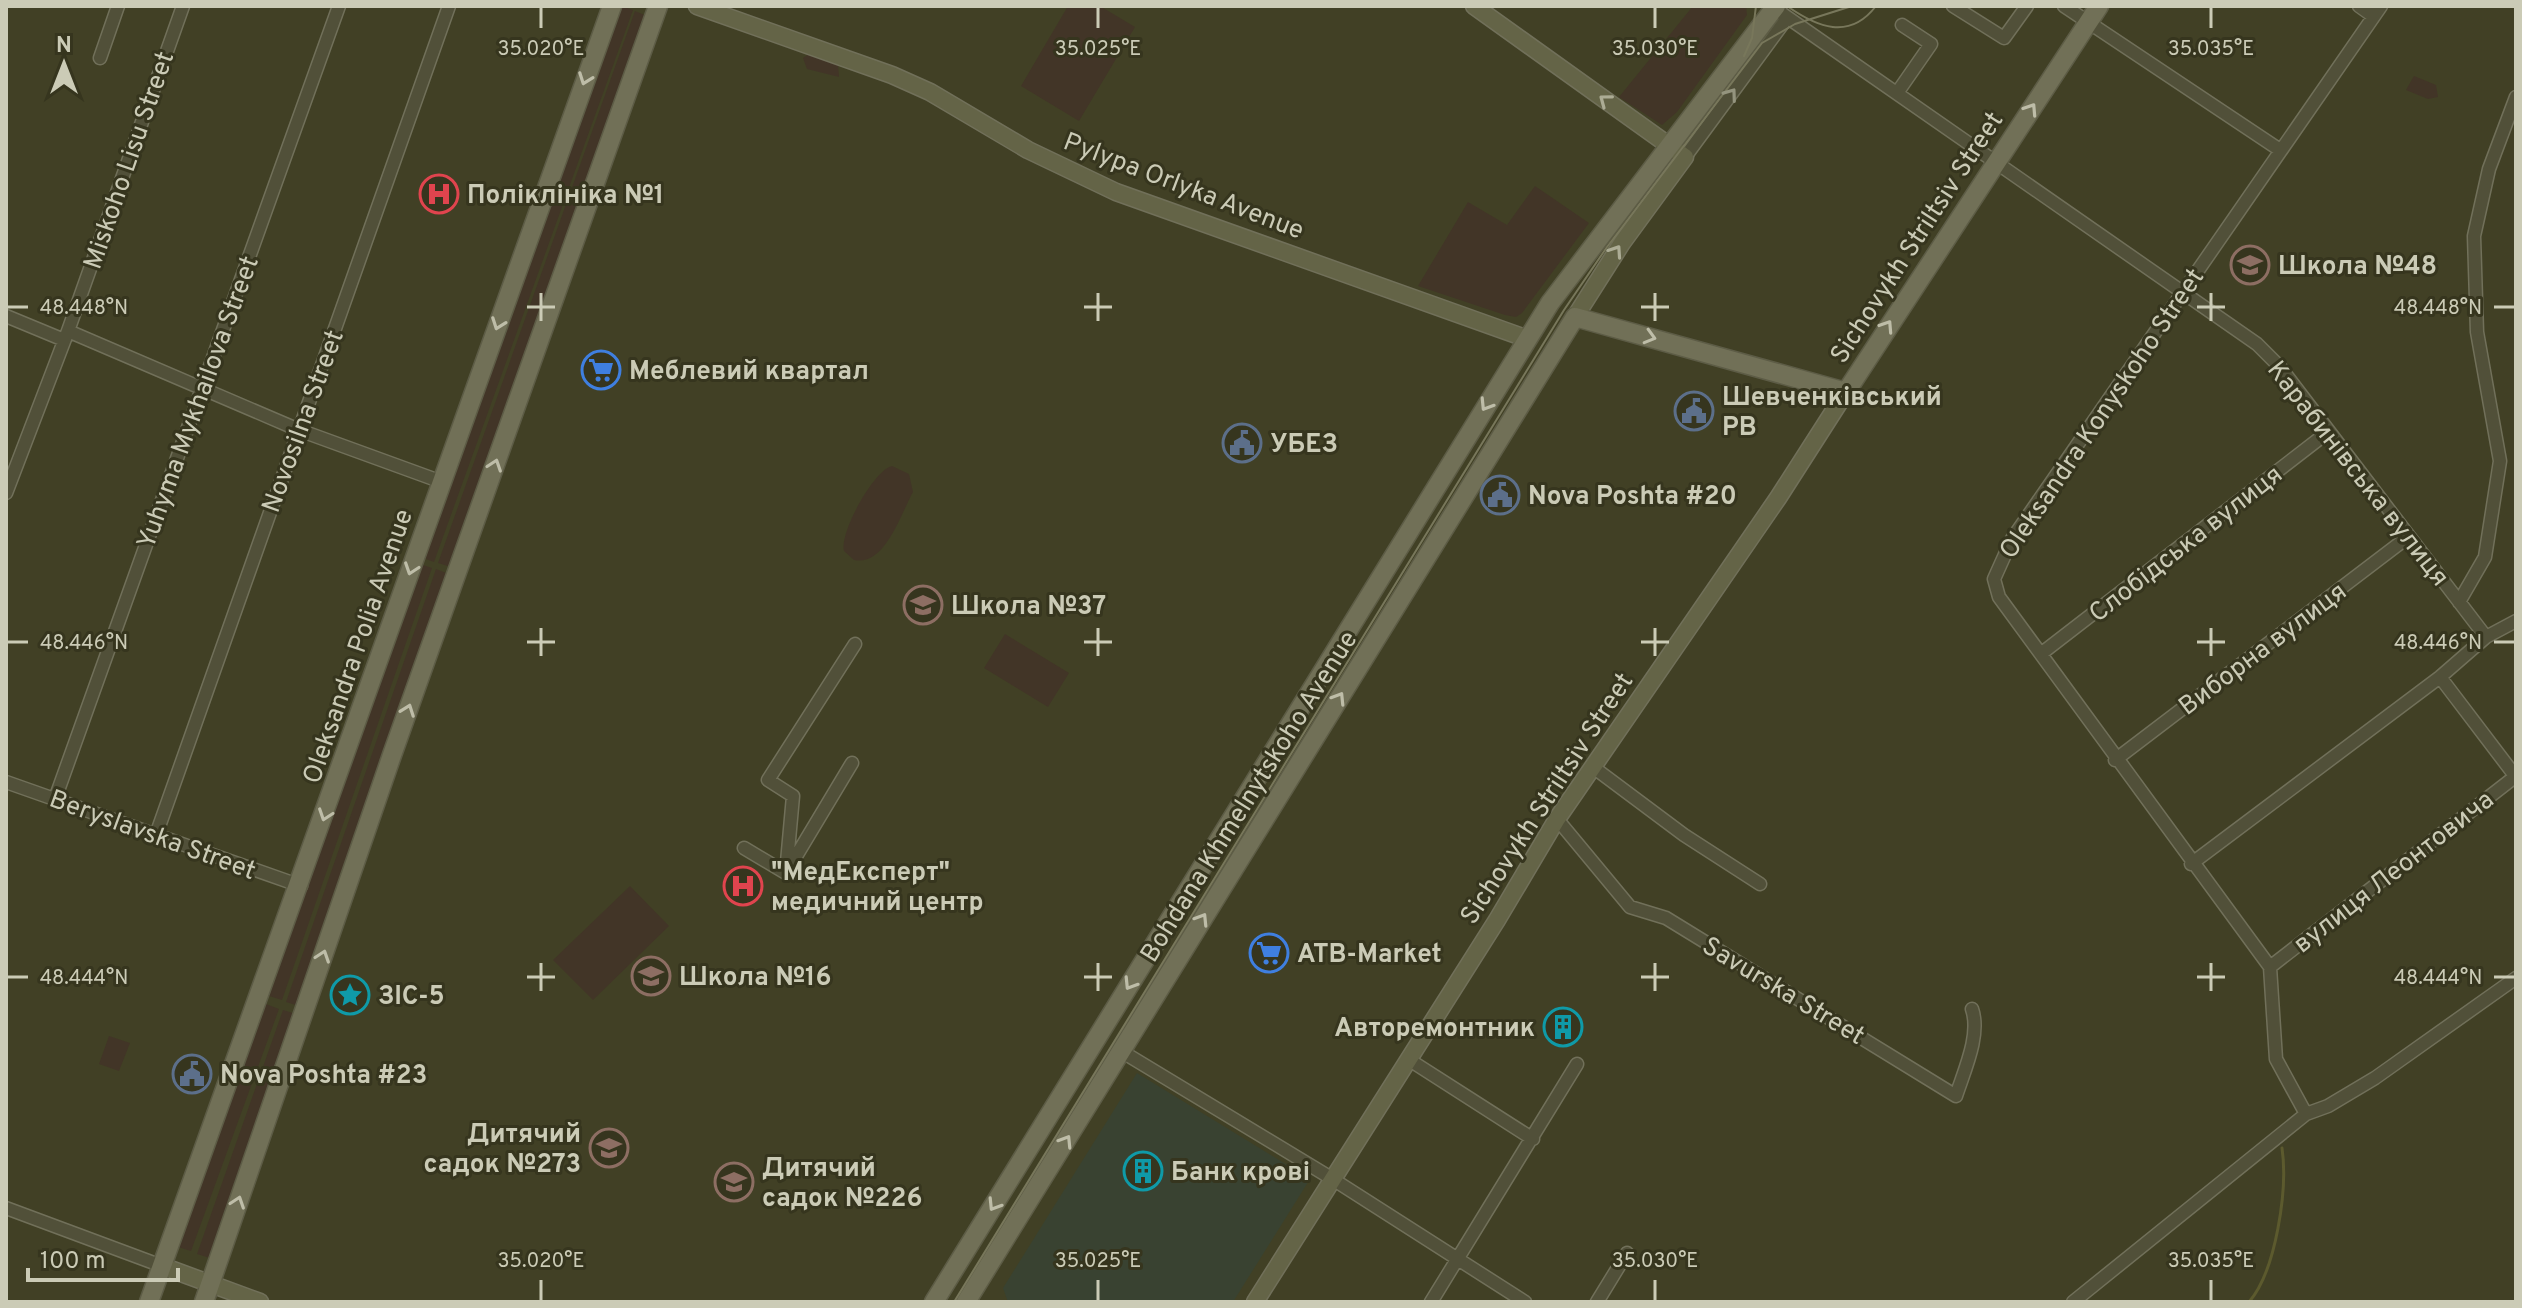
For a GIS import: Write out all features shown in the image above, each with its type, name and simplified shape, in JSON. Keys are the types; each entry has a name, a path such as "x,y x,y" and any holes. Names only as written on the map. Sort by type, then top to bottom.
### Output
{"main road":[{"name":"Oleksandra Polia Avenue","path":"149,1302 301,886 612,6"},
{"path":"204,1302 658,6"},
{"name":"Bohdana Khmelnytskoho Avenue","path":"934,1302 1568,276 1777,10"},
{"name":"Sichovykh Striltsiv Street","path":"1846,392 2093,14"},
{"path":"1575,317 1846,392"},
{"name":"Bohdana Khmelnytskoho Avenue","path":"966,1302 1575,317"},
{"path":"1528,339 1555,349"},
{"path":"1282,736 1307,751"},
{"path":"1097,1037 1121,1051"}],"street":[{"path":"100,58 118,6"},
{"name":"Miskoho Lisu Street","path":"6,493 66,336 183,6"},
{"name":"Yuhyma Mykhailova Street","path":"55,799 339,6"},
{"name":"Novosilna Street","path":"156,835 449,6"},
{"name":"Pylypa Orlyka Avenue","path":"697,6 824,48 904,81 1028,150 1116,192 1528,339"},
{"path":"1474,6 1685,157"},
{"path":"1953,6 2004,38 2027,6"},
{"path":"2064,6 2093,14 2280,150"},
{"path":"2359,6 2377,11"},
{"path":"1575,317 1622,243 1685,157 1777,10"},
{"name":"Карабинівська вулиця","path":"1777,10 2257,344 2280,367 2486,637"},
{"name":"Oleksandra Konyskoho Street","path":"2270,967 2191,864 1999,597 1994,579 2000,560 2377,11"},
{"path":"1897,93 1931,44 1902,25"},
{"path":"2459,602 2485,557 2500,461 2477,332 2474,236 2489,169 2516,97"},
{"path":"6,316 66,336 299,430 442,482"},
{"name":"Sichovykh Striltsiv Street","path":"1255,1302 1514,894 1557,819 1778,498 1846,392"},
{"name":"Слобідська вулиця","path":"2042,653 2328,432"},
{"name":"Виборна вулиця","path":"2115,760 2408,537"},
{"path":"2191,864 2440,677 2486,637 2513,627"},
{"path":"786,873 793,796 768,780 855,644"},
{"name":"вулиця Леонтовича","path":"2270,967 2516,776 2440,677"},
{"path":"786,873 852,763"},
{"path":"1593,767 1684,835 1760,884"},
{"name":"Beryslavska Street","path":"6,782 301,886"},
{"name":"Savurska Street","path":"1557,819 1630,907 1666,918 1956,1096 1970,1052 1975,1022 1972,1009"},
{"path":"744,848 786,873"},
{"path":"2270,967 2276,1059 2306,1114"},
{"path":"2073,1302 2306,1114 2328,1106 2375,1078 2516,978"},
{"path":"1121,1051 1331,1178 1525,1302"},
{"path":"1408,1059 1533,1139"},
{"path":"1431,1302 1577,1064"},
{"path":"6,1208 260,1302"},
{"path":"1597,1302 1627,1253"}],"shaded area":[{"path":"621,6 633,10 434,562 423,558"},
{"path":"1068,6 1100,6 1135,27 1079,121 1021,86"},
{"path":"1693,6 1746,6 1747,15 1677,112 1662,125 1619,97"},
{"path":"635,11 647,16 451,567 438,563"},
{"path":"809,54 838,64 839,77 807,69 803,58"},
{"path":"2414,76 2436,85 2438,97 2428,99 2406,90"},
{"path":"1535,186 1589,223 1522,313 1516,317 1505,315 1418,286 1468,202 1507,225"},
{"path":"892,466 909,474 913,492 883,547 865,560 854,560 844,551 852,517 876,478"},
{"path":"420,564 432,568 282,1000 269,996"},
{"path":"436,569 449,574 299,1006 286,1002"},
{"path":"1005,634 1069,673 1048,707 984,668"},
{"path":"630,886 669,926 593,1000 553,960"},
{"path":"266,1004 279,1009 191,1251 178,1247"},
{"path":"283,1010 296,1014 210,1258 197,1254"},
{"path":"109,1036 130,1043 119,1071 99,1064"},
{"path":"1137,1073 1310,1179 1233,1302 1008,1302 1003,1288"}],"waterway":[{"path":"2249,1302 2266,1271 2278,1229 2283,1185 2282,1148"}],"tram line":[{"path":"1744,56 1752,38 1756,6"},
{"path":"1787,6 1810,20 1833,27 1855,24 1876,6"},
{"path":"954,1302 1564,310 1607,247 1762,43 1795,24 1852,6"}],"place":[{"name":"Поліклініка №1","path":"439,194"},
{"name":"Школа №48","path":"2250,265"},
{"name":"Меблевий квартал","path":"601,370"},
{"name":"Шевченківський РВ","path":"1694,411"},
{"name":"УБЕЗ","path":"1242,443"},
{"name":"Nova Poshta #20","path":"1500,495"},
{"name":"Школа №37","path":"923,605"},
{"name":"\"МедЕксперт\" медичний центр","path":"743,886"},
{"name":"ATB-Market","path":"1269,953"},
{"name":"Школа №16","path":"651,976"},
{"name":"ЗІС-5","path":"350,995"},
{"name":"Авторемонтник","path":"1563,1027"},
{"name":"Nova Poshta #23","path":"192,1074"},
{"name":"Дитячий садок №273","path":"609,1148"},
{"name":"Банк крові","path":"1143,1171"},
{"name":"Дитячий садок №226","path":"734,1182"}]}
